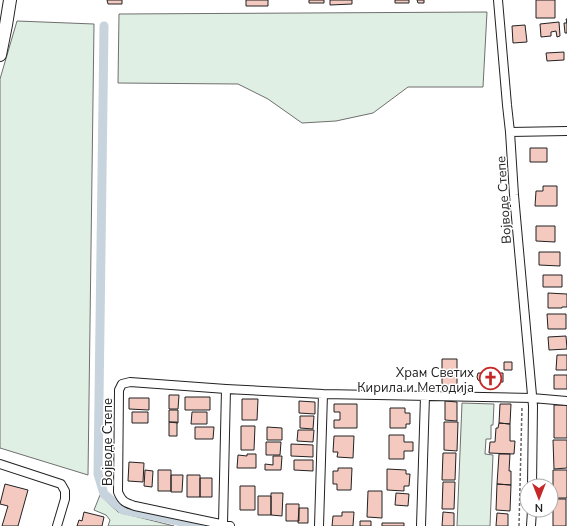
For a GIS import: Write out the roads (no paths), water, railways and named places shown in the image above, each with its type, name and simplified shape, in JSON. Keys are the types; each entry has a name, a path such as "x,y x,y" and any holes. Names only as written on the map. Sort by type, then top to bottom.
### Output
{"main road":[{"path":"0,55 10,0"}],"street":[{"name":"Војводе Степе","path":"498,0 532,402 532,478"},
{"path":"510,132 567,131"},
{"name":"Војводе Степе","path":"226,389 226,525 135,506 128,504 121,499 118,492 119,390 122,384 130,382 323,394 425,396 532,402"},
{"path":"319,526 323,394"},
{"path":"421,526 425,396"},
{"path":"532,402 567,402"},
{"path":"0,464 60,484 65,491 65,499 57,526"}],"waterway":[{"path":"104,26 98,474 104,494 123,510 199,526"}],"place":[{"name":"Храм Светих Кирила и Методија","path":"490,379"}]}
